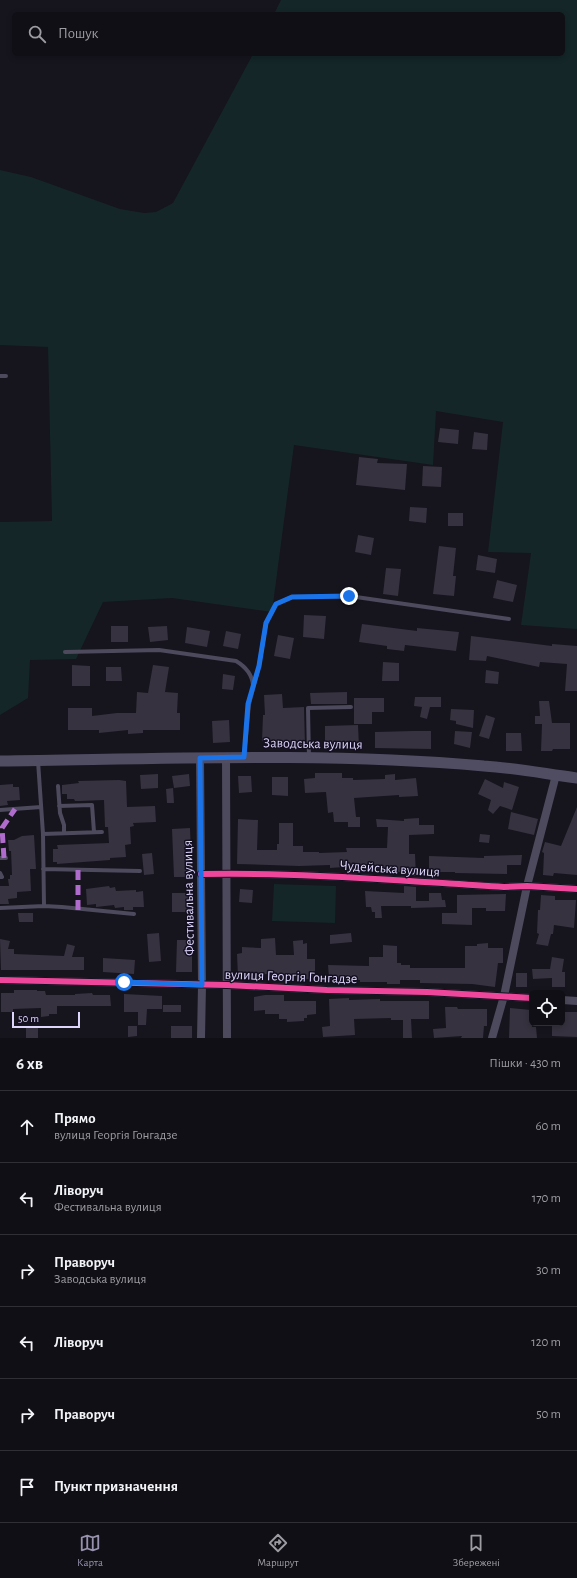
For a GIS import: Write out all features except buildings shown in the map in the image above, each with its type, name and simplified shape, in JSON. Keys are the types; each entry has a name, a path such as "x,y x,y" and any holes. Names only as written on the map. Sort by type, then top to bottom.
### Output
{"main road":[{"name":"Заводська вулиця","path":"0,761 226,757 364,759 485,766 577,778"}],"street":[{"path":"226,757 227,1038"},
{"name":"Фестивальна вулиця","path":"200,758 201,1038"},
{"path":"492,1038 504,996 527,886 556,775"},
{"name":"Чудейська вулиця","path":"201,874 328,876 504,887 527,886 577,889"},
{"name":"вулиця Георгія Гонгадзе","path":"0,980 228,985 328,990 427,992 529,998"},
{"path":"565,1000 577,1001"}],"lane":[{"path":"0,376 6,376"},
{"path":"244,757 248,704 259,666 266,623 276,604 292,597 349,596 509,619"},
{"path":"65,652 159,650 236,661 246,668 252,677 253,690"},
{"path":"308,758 308,708 351,706"},
{"path":"38,761 43,834 44,906"},
{"path":"58,786 59,806 64,826 64,833"},
{"path":"59,806 92,804 94,832"},
{"path":"0,810 41,807"},
{"path":"43,834 102,832"},
{"path":"0,858 6,858"},
{"path":"43,869 140,871"},
{"path":"0,873 2,877 0,877"},
{"path":"0,908 44,906 134,914"}],"shaded area":[{"path":"281,0 577,0 577,629 521,625 531,553 488,552 503,422 436,411 433,465 294,445 272,612 172,598 103,602 76,659 30,660 28,698 0,715 0,522 52,521 48,347 0,345 0,170 31,177 120,209 144,213 156,212 173,203 252,56 565,56 565,12 275,12"},
{"path":"274,884 336,886 335,923 272,921"}],"marked path":[{"path":"4,858 2,828 15,809"},
{"path":"78,870 78,910"}],"cycle path":[{"path":"201,874 277,874 504,887 527,886 577,889"},
{"path":"0,980 227,985 327,990 427,992 529,998"}],"route":[{"path":"124,982 202,985 200,758 244,757 248,704 259,666 266,623 276,604 292,597 349,596"}]}
